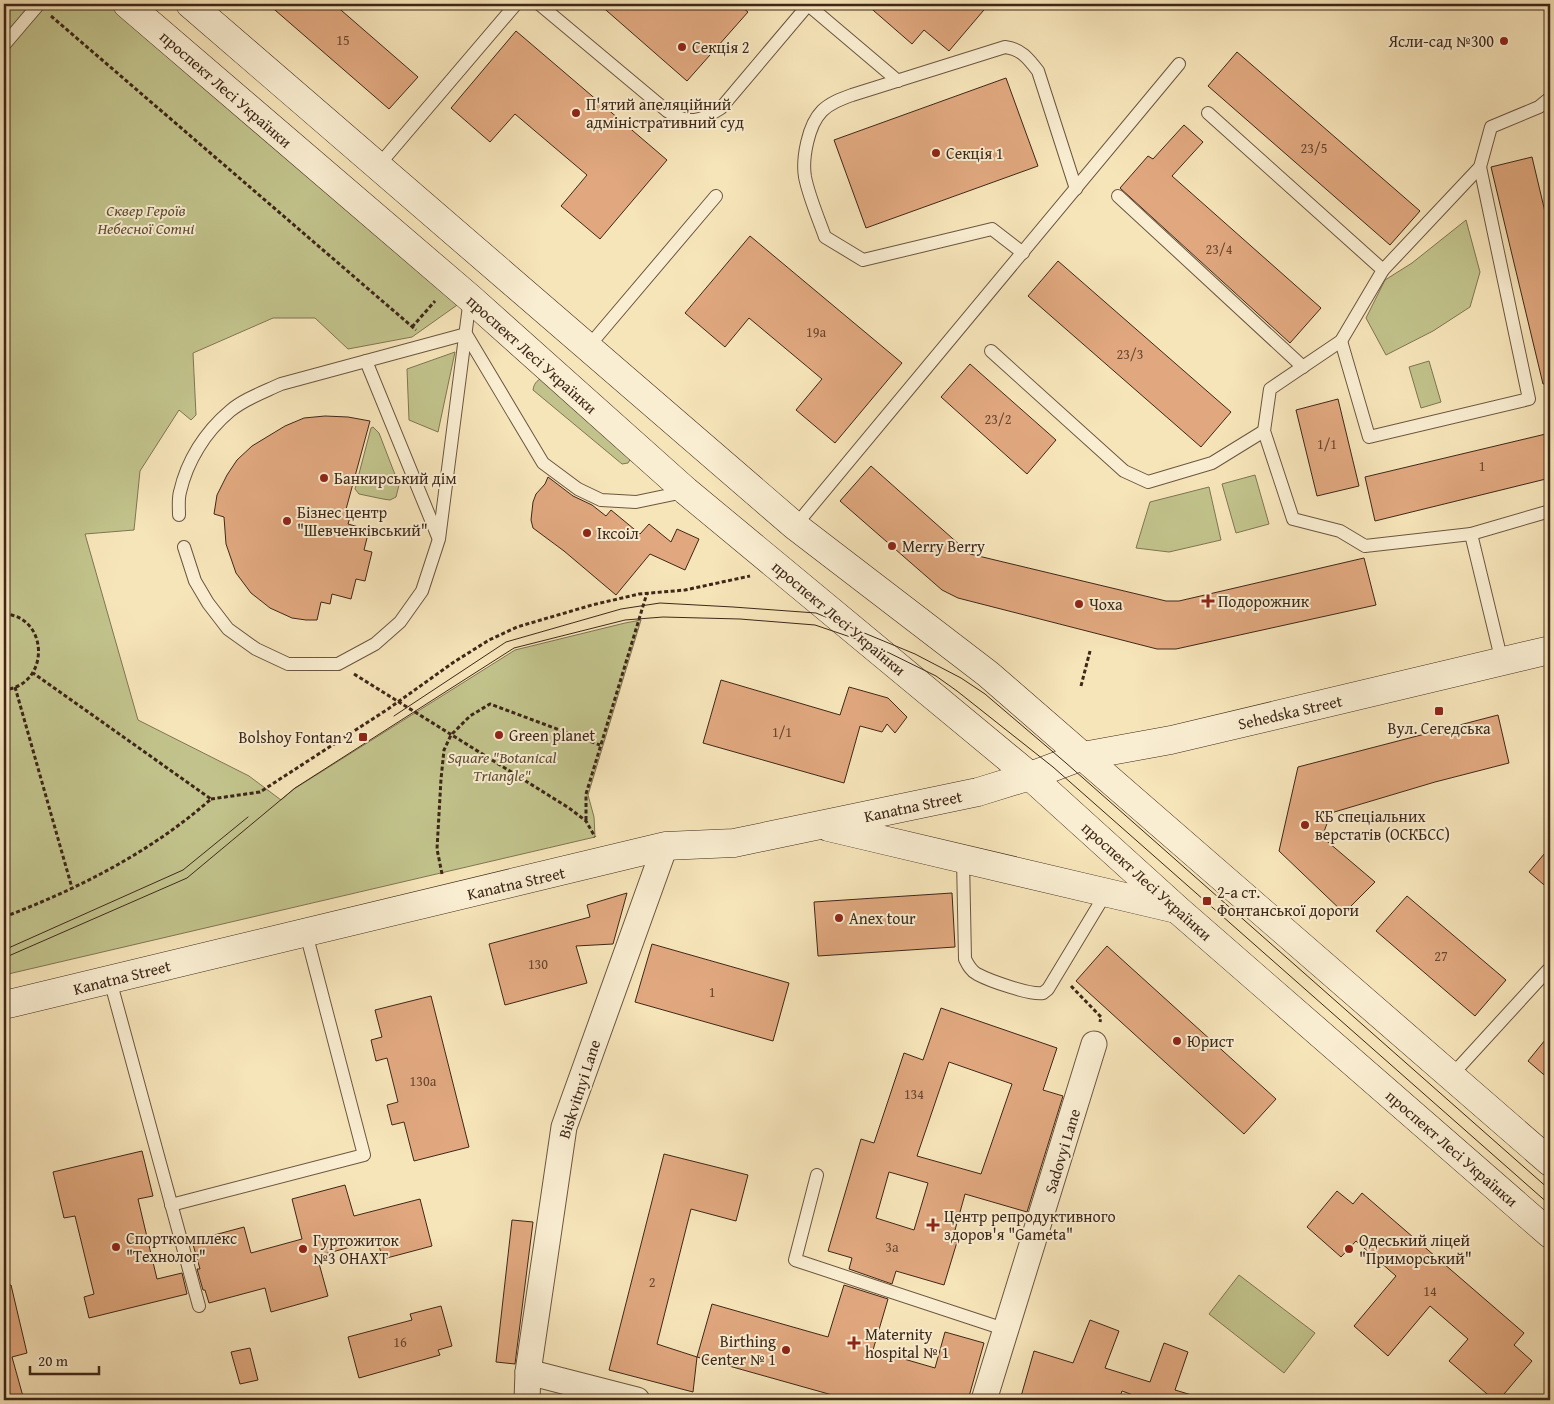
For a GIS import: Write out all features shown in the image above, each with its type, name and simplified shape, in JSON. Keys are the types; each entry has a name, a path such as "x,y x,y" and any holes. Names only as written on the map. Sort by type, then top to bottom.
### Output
{"main road":[{"name":"проспект Лесі Українки","path":"127,4 470,298 686,491 1030,776 1178,910 1550,1234"},
{"path":"190,4 795,526 988,674 1550,1162"},
{"name":"Sehedska Street","path":"1030,776 1083,756 1171,740 1550,650"},
{"name":"Kanatna Street","path":"4,1005 665,846 734,842 978,792 1030,776"},
{"path":"820,825 1178,910"}],"street":[{"name":"Biskvitnyi Lane","path":"526,1400 528,1372 564,1127 665,846"},
{"name":"Sadovyi Lane","path":"984,1400 1094,1044"},
{"path":"528,1372 638,1400"}],"lane":[{"path":"4,45 39,4"},
{"path":"378,166 516,4"},
{"path":"539,4 679,119 692,121 707,117 721,108 807,4 898,81"},
{"path":"1023,253 992,229 863,260 824,237 805,176 805,155 810,132 821,112 834,102 1005,47 1016,48 1028,57 1038,71 1076,188"},
{"path":"795,526 1179,64"},
{"path":"1341,341 1369,437 1529,399 1480,167 1491,127 1539,107 1550,98"},
{"path":"1208,113 1383,270"},
{"path":"1480,167 1383,270 1341,341 1270,390 1264,431 1293,519 1340,531 1365,546 1471,534 1550,511"},
{"path":"588,347 716,196"},
{"path":"1118,196 1303,367"},
{"path":"184,547 195,581 208,603 228,630 256,649 288,664 338,664 375,644 400,622 422,591 439,539 470,298"},
{"path":"178,515 180,493 188,466 203,439 230,411 253,397 281,384 466,334"},
{"path":"466,334 543,462 578,489 601,500 636,502 686,491"},
{"path":"991,351 1124,471 1148,482 1212,463 1264,431"},
{"path":"366,361 439,539"},
{"path":"1471,534 1502,662"},
{"path":"963,859 966,959 971,970 977,974 1036,994 1043,993 1048,989 1106,893"},
{"path":"171,1205 364,1155 306,933"},
{"path":"1451,1076 1548,970 1550,972"},
{"path":"110,980 199,1306"},
{"path":"817,1175 795,1260 1007,1330"}],"path":[{"path":"39,4 432,344"},
{"path":"4,917 35,906 121,863 166,835 211,798 260,792 398,702 454,662 489,640 517,627 592,604 647,593 685,590 781,569"},
{"path":"601,862 595,837 586,820 586,794 647,593"},
{"path":"4,614 18,617 26,623 34,632 39,652 38,663 33,673 22,684 4,690"},
{"path":"1081,686 1090,650"},
{"path":"338,664 586,820"},
{"path":"33,673 211,798"},
{"path":"15,687 72,888"},
{"path":"448,899 437,849 444,750 451,735 470,716 490,704 600,745"},
{"path":"1058,974 1101,1017 1094,1044"}],"green space":[{"name":"Сквер Героїв Небесної Сотні","path":"4,4 114,4 460,303 412,337 348,349 315,318 273,318 193,353 196,415 191,420 179,410 140,471 134,530 85,534 138,720 249,776 281,800 294,789 515,650 641,620 588,795 594,817 595,837 4,975"},
{"path":"1466,220 1480,272 1470,307 1433,331 1386,355 1366,318 1385,280 1412,263"},
{"path":"455,352 438,432 409,420 407,369"},
{"path":"1429,361 1441,402 1421,408 1409,367"},
{"path":"542,378 631,458 628,463 622,464 533,390 538,380"},
{"path":"373,427 379,433 399,485 396,497 390,500 359,494 355,489 371,428"},
{"path":"1255,475 1269,524 1236,533 1222,484"},
{"path":"1209,487 1221,540 1169,552 1136,548 1150,502"},
{"path":"1239,1275 1315,1333 1284,1373 1209,1314"}],"building":[{"path":"268,4 334,4 418,77 389,109"},
{"name":"Секція 2","path":"599,4 738,4 748,12 687,81"},
{"path":"866,4 989,4 949,51 924,30 912,44"},
{"path":"516,31 667,160 600,239 561,206 587,175 515,114 490,142 451,108"},
{"path":"1237,52 1420,211 1390,245 1208,86"},
{"name":"Секція 1","path":"1006,78 1038,166 866,228 834,140"},
{"path":"1184,125 1203,142 1172,176 1321,308 1290,343 1120,188 1148,156 1153,159"},
{"path":"1532,157 1550,233 1550,383 1543,384 1491,167"},
{"path":"750,236 902,363 835,443 796,410 822,379 749,318 725,347 685,313"},
{"path":"1058,261 1231,412 1201,447 1028,296"},
{"path":"970,364 1056,440 1027,474 941,397"},
{"path":"1338,399 1359,486 1317,496 1296,410"},
{"name":"Бізнес центр \"Шевченківський\"","path":"325,416 348,417 370,421 345,513 351,514 348,524 369,530 364,550 372,552 365,581 356,579 351,599 332,594 330,604 321,602 317,620 306,620 292,618 270,608 251,593 236,573 226,544 224,517 214,514 217,495 227,475 237,460 252,446 285,426 304,418"},
{"path":"1550,433 1550,478 1375,521 1365,477"},
{"path":"871,466 970,554 1166,601 1179,601 1364,558 1376,605 1176,649 1157,649 958,598 942,590 840,501"},
{"path":"548,477 573,496 592,505 606,516 611,510 640,534 649,524 671,542 677,529 699,539 685,570 650,554 616,595 564,551 533,528 531,520 533,502 536,494 545,484"},
{"path":"721,680 840,715 849,687 888,698 907,717 895,733 887,724 882,732 860,726 844,783 703,743"},
{"name":"КБ спеціальних верстатів (ОСКБСС)","path":"1498,715 1509,763 1435,782 1331,813 1322,837 1375,882 1344,913 1279,851 1298,767"},
{"path":"1550,847 1550,890 1529,872"},
{"path":"627,893 613,944 576,946 587,983 505,1005 489,944 590,917 587,905"},
{"path":"952,893 955,947 818,956 814,902"},
{"path":"1407,896 1506,980 1475,1016 1376,931"},
{"path":"652,944 789,983 773,1041 635,1002"},
{"path":"1107,946 1276,1099 1244,1134 1076,981"},
{"path":"431,996 469,1147 414,1161 404,1122 392,1125 387,1105 398,1102 387,1058 376,1061 371,1040 382,1037 375,1010"},
{"path":"941,1008 1057,1048 1043,1090 1063,1096 1027,1212 965,1194 952,1241 957,1242 944,1285 896,1271 892,1284 849,1269 852,1258 828,1251 861,1139 874,1143 904,1053 923,1060","holes":["949,1062 1012,1084 981,1174 917,1156","889,1172 928,1183 914,1230 876,1218"]},
{"path":"1550,1034 1550,1080 1528,1061"},
{"name":"Спорткомплекс \"Технолог\"","path":"142,1151 153,1196 138,1199 157,1279 182,1273 187,1294 89,1318 84,1297 94,1294 75,1216 64,1218 53,1172"},
{"path":"664,1154 748,1175 736,1221 691,1209 657,1344 697,1357 693,1392 609,1370"},
{"name":"Гуртожиток №3 ОНАХТ","path":"345,1185 354,1216 420,1199 432,1246 383,1259 377,1240 317,1256 328,1296 271,1312 265,1288 209,1303 197,1269 200,1269 192,1241 244,1227 251,1253 302,1239 292,1199"},
{"path":"1337,1191 1353,1204 1362,1193 1524,1333 1514,1345 1532,1361 1499,1400 1494,1400 1449,1361 1468,1339 1430,1306 1388,1356 1354,1326 1396,1276 1356,1241 1341,1257 1307,1227"},
{"path":"512,1220 533,1222 515,1364 496,1362"},
{"path":"11,1285 27,1353 12,1357 24,1400 4,1400 4,1286"},
{"name":"Birthing Center № 1","path":"844,1285 888,1299 873,1350 935,1368 945,1332 984,1343 968,1400 850,1400 697,1357 712,1304 828,1337"},
{"path":"441,1306 452,1346 438,1350 440,1355 359,1378 348,1337 412,1320 410,1314"},
{"path":"1090,1320 1119,1331 1105,1368 1150,1382 1164,1343 1188,1352 1175,1390 1195,1396 1194,1400 1143,1400 1122,1391 1119,1400 1020,1400 1034,1351 1073,1363"},
{"path":"250,1348 258,1380 240,1384 231,1352"}],"tram line":[{"path":"394,716 506,642 621,609 660,603 816,613 915,654 961,678 985,694 1066,763 1550,1190"},
{"path":"4,958 187,878 295,788 514,648 625,620 663,617 740,619 815,625 871,644 936,676 957,691 1053,767 1550,1205"},
{"path":"4,950 183,870 248,817"}],"place":[{"name":"Ясли-сад №300","path":"1504,41"},
{"name":"Секція 2","path":"682,47"},
{"name":"П'ятий апеляційний адміністративний суд","path":"576,113"},
{"name":"Секція 1","path":"936,153"},
{"name":"Банкирський дім","path":"324,478"},
{"name":"Бізнес центр \"Шевченківський\"","path":"287,521"},
{"name":"Іксоіл","path":"587,533"},
{"name":"Merry Berry","path":"892,546"},
{"name":"Подорожник","path":"1208,601"},
{"name":"Чоха","path":"1079,604"},
{"name":"Вул. Сегедська","path":"1439,711"},
{"name":"Green planet","path":"499,735"},
{"name":"Bolshoy Fontan 2","path":"363,737"},
{"name":"КБ спеціальних верстатів (ОСКБСС)","path":"1305,825"},
{"name":"2-а ст. Фонтанської дороги","path":"1207,901"},
{"name":"Anex tour","path":"839,918"},
{"name":"Юрист","path":"1177,1041"},
{"name":"Центр репродуктивного здоров'я \"Gameta\"","path":"933,1225"},
{"name":"Спорткомплекс \"Технолог\"","path":"116,1247"},
{"name":"Гуртожиток №3 ОНАХТ","path":"303,1249"},
{"name":"Одеський ліцей \"Приморський\"","path":"1349,1249"},
{"name":"Maternity hospital № 1","path":"854,1343"},
{"name":"Birthing Center № 1","path":"786,1350"}],"park label":[{"name":"Square \"Botanical Triangle\"","path":"502,766"}]}
